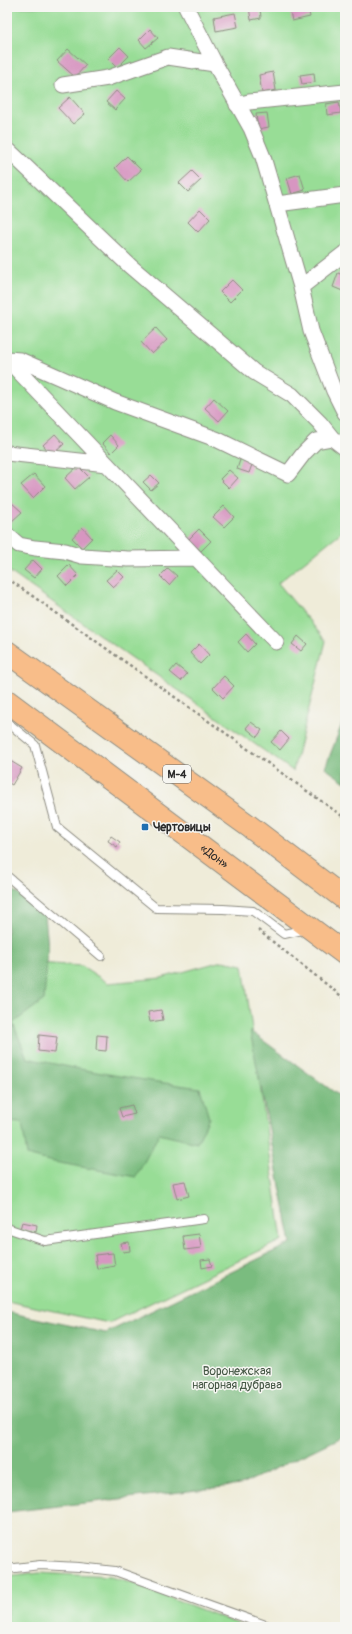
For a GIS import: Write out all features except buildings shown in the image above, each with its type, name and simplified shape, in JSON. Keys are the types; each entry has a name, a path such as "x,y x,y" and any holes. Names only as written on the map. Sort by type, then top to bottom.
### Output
{"highway":[{"name":"М-4","path":"7,652 249,826 345,899"},
{"name":"«Дон»","path":"7,701 345,954"}],"street":[{"path":"186,7 237,105 251,128 263,157 301,287 311,331 334,391 345,414"},
{"path":"63,85 108,78 168,57 215,64"},
{"path":"237,105 249,102 345,92"},
{"path":"7,149 130,266 254,372 292,396 320,423 332,438 345,448"},
{"path":"276,204 345,195"},
{"path":"301,287 345,253"},
{"path":"7,359 20,360 115,402 216,440 288,474 304,453 316,441 332,438"},
{"path":"7,359 276,642"},
{"path":"7,453 107,464"},
{"path":"7,535 19,545 66,551 82,556 128,559 196,558"}],"lane":[{"path":"7,722 35,745 57,827 156,908 253,911 284,934 311,929"},
{"path":"7,876 101,956"},
{"path":"7,1228 45,1241 204,1220"},
{"path":"7,1569 40,1565 114,1571 271,1627"}],"path":[{"path":"7,578 345,818"},
{"path":"258,930 345,999"}],"green space":[{"path":"7,7 345,7 345,529 278,583 326,641 293,771 7,570"},
{"path":"345,716 345,782 325,768"},
{"path":"7,885 45,915 48,947 44,1000 13,1023 27,1058 113,1075 200,1088 209,1118 197,1143 159,1134 136,1177 49,1161 27,1155 22,1123 7,1122"},
{"path":"7,961 82,966 108,983 161,978 222,961 243,965 282,1240 109,1323 7,1301"},
{"name":"Воронежская нагорная дубрава","path":"250,1031 345,1100 345,1435 241,1485 7,1512 7,1312 106,1333 291,1243"},
{"path":"39,1573 111,1577 141,1586 246,1627 7,1627 7,1577"}],"place":[{"name":"Чертовицы","path":"145,827"}]}
